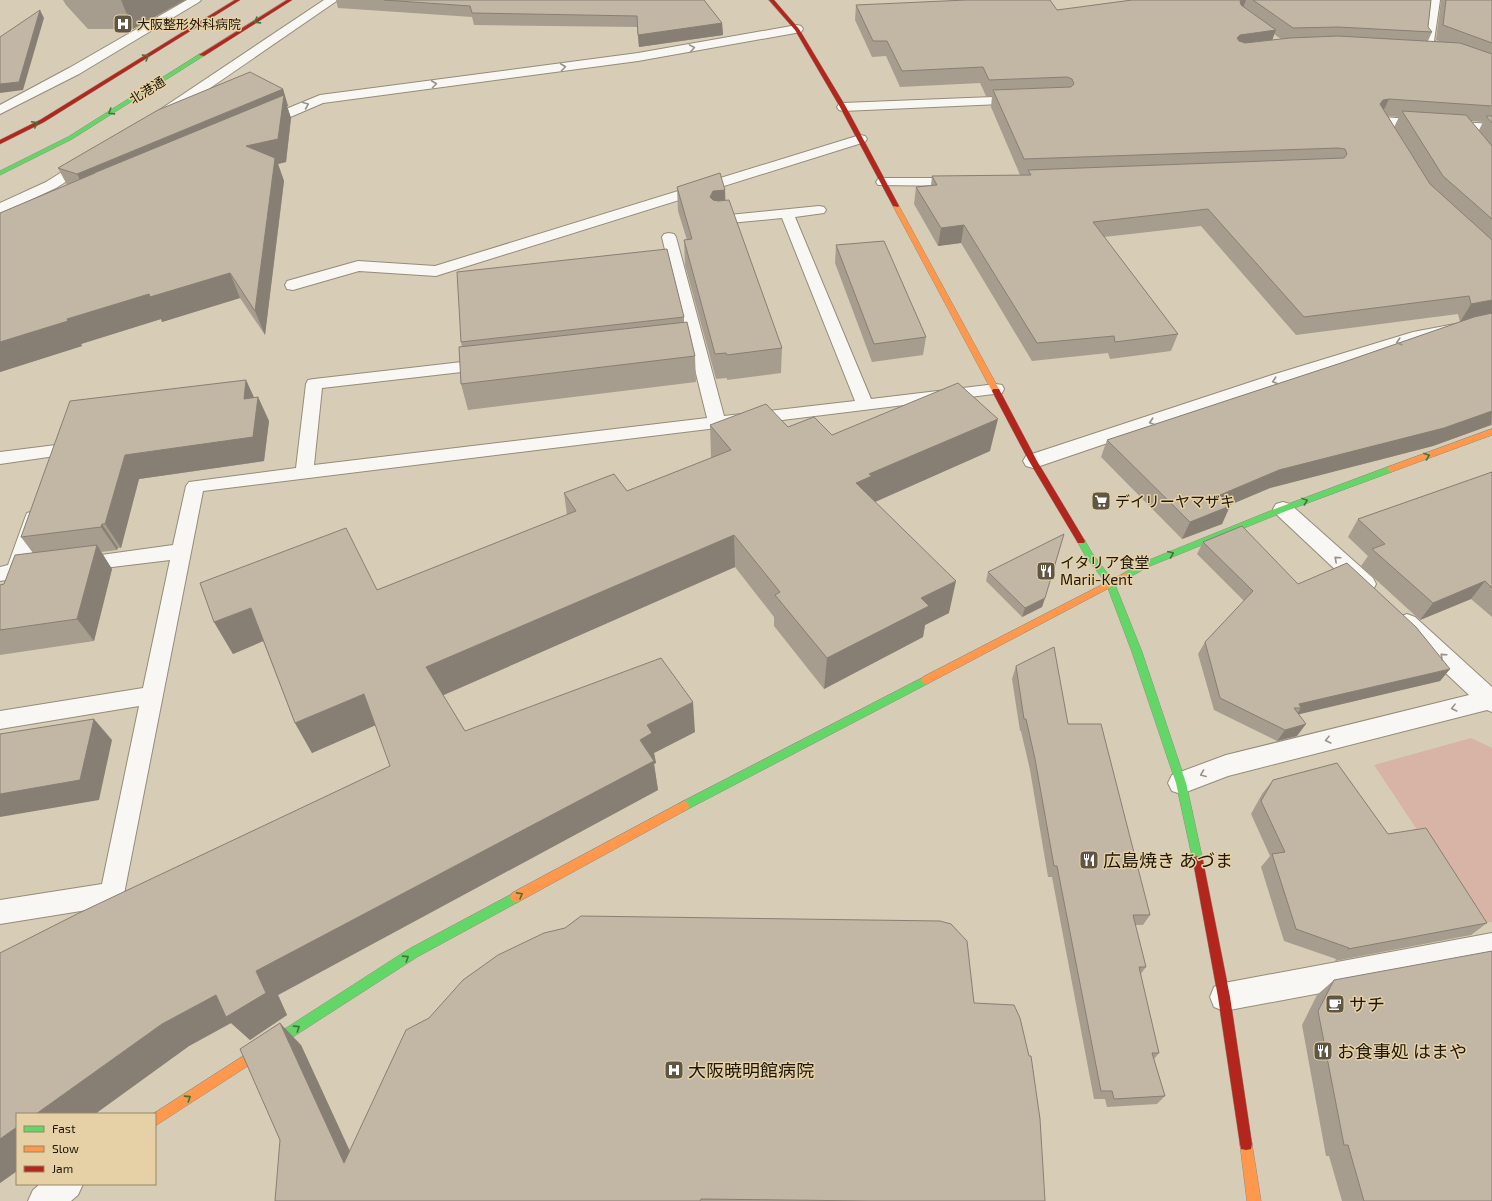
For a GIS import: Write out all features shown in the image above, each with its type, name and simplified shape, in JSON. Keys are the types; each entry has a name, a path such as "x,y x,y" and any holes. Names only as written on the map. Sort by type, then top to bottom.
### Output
{"street":[{"path":"0,110 74,71 194,0"},
{"name":"北港通","path":"0,142 42,120 238,0"},
{"name":"北港通","path":"0,173 70,138 290,0"},
{"path":"146,125 332,0"},
{"path":"771,0 797,29 843,107 1034,461 1089,555 1110,582 1137,652 1181,783 1202,879 1224,997 1254,1201"},
{"path":"1430,1 1428,43 1492,68"},
{"path":"248,130 320,99 638,57 797,29"},
{"path":"1397,146 1381,121 1492,128"},
{"path":"1463,126 1473,138"},
{"path":"293,285 358,266 436,271 860,139"},
{"path":"0,209 51,185 102,153"},
{"path":"1034,461 1278,380 1419,336 1492,322"},
{"path":"156,1119 414,953 644,827 1110,582 1147,564 1283,509 1489,436"},
{"path":"1283,509 1492,700"},
{"path":"1181,783 1226,766 1492,700"},
{"path":"1224,997 1492,947"},
{"path":"44,1201 66,1185"}],"lane":[{"path":"1424,52 1455,54"},
{"path":"843,107 1031,100"},
{"path":"883,182 970,182"},
{"path":"719,220 819,210"},
{"path":"787,213 865,405"},
{"path":"669,237 717,423"},
{"path":"626,262 674,257"},
{"path":"648,345 695,340"},
{"path":"304,472 314,384 505,362"},
{"path":"0,912 112,894 195,486 996,389"},
{"path":"0,458 56,452"},
{"path":"8,573 39,504"},
{"path":"8,573 182,551"},
{"path":"0,720 152,695"}],"shaded area":[{"path":"1471,738 1492,748 1492,922 1479,923 1374,765"}],"building":[{"path":"384,0 704,0 722,23 638,35 637,16 472,13 470,6"},
{"path":"966,0 1050,0 1057,10 1132,0 1242,0 1240,1 1241,5 1276,30 1240,35 1237,38 1239,41 1245,43 1290,38 1338,36 1460,43 1492,54 1492,106 1389,99 1383,100 1380,104 1430,184 1492,240 1492,300 1471,304 1469,296 1304,317 1208,209 1093,222 1178,334 1115,342 1114,336 1037,343 964,225 941,228 916,187 937,185 932,176 1031,175 1028,170 1344,158 1347,154 1345,149 1338,148 1024,159 993,90 1071,87 1074,84 1072,79 1067,77 989,80 983,67 902,71 887,41 873,41 856,5"},
{"path":"1253,0 1431,0 1428,27 1432,32 1338,27 1293,28"},
{"path":"1446,0 1492,0 1492,43 1443,25"},
{"path":"40,10 19,82 0,84 0,37"},
{"path":"250,72 283,89 77,174 58,168 158,110"},
{"path":"284,95 278,139 246,146 275,158 255,311 230,273 150,297 149,294 67,319 68,321 0,342 0,213"},
{"path":"1402,111 1466,115 1492,146 1492,219 1443,176"},
{"path":"1486,116 1492,116 1492,123"},
{"path":"720,173 725,190 713,191 710,197 713,200 718,201 729,200 782,348 727,355 726,353 715,354 684,240 692,239 677,187"},
{"path":"884,241 926,337 874,344 836,245"},
{"path":"667,249 684,317 461,342 457,272"},
{"path":"1492,313 1492,411 1444,428 1279,470 1220,495 1230,506 1190,522 1107,440 1344,362 1474,317"},
{"path":"687,322 695,356 461,384 459,347"},
{"path":"246,380 244,399 258,397 253,437 125,455 105,524 102,524 101,527 21,537 70,401"},
{"path":"958,383 998,419 869,474 872,476 856,483 956,581 921,598 929,606 827,658 775,595 780,592 734,535 426,667 465,731 661,658 693,702 647,725 652,733 640,740 654,761 256,971 266,993 226,1017 216,995 162,1024 37,1113 16,1113 16,1128 0,1139 0,953 79,913 390,766 364,694 295,723 251,608 214,622 200,583 346,528 377,590 576,511 564,493 614,474 627,491 731,450 710,425 766,404 788,427 814,417 832,435"},
{"path":"1492,472 1492,588 1485,581 1433,603 1372,549 1385,544 1358,519"},
{"path":"1242,526 1298,584 1347,563 1416,627 1450,669 1299,704 1301,708 1294,708 1306,724 1285,730 1220,698 1205,642 1253,591 1203,542"},
{"path":"1064,534 1045,598 1025,608 988,572"},
{"path":"97,545 77,619 0,630 0,585 4,584 15,555"},
{"path":"1054,647 1068,724 1101,724 1150,915 1133,915 1146,967 1139,967 1159,1053 1152,1053 1165,1096 1114,1099 1112,1091 1101,1091 1057,866 1054,866 1035,759 1026,719 1024,719 1016,666"},
{"path":"94,719 80,780 0,794 0,734"},
{"path":"1337,763 1388,834 1426,828 1487,923 1348,949 1349,948 1296,929 1272,854 1285,852 1261,801 1273,780"},
{"path":"581,916 940,921 951,924 967,941 974,1003 1014,1005 1020,1018 1029,1056 1031,1056 1040,1119 1045,1201 701,1199 700,1201 275,1201 280,1140 240,1049 280,1023 344,1163 406,1030 429,1018 463,980 498,955 544,933 565,928"},
{"path":"1492,951 1492,1201 1364,1201 1348,1145 1344,1145 1318,1011 1334,980"}],"traffic: fast":[{"path":"0,173 70,138 202,55"},
{"path":"1125,576 1147,564 1283,509 1391,469"},
{"path":"1081,541 1089,555 1110,582 1137,652 1181,783 1198,861"},
{"path":"684,806 926,680"},
{"path":"284,1036 413,953 516,897"}],"traffic: slow":[{"path":"896,206 996,391"},
{"path":"1391,469 1492,432"},
{"path":"926,680 1125,576"},
{"path":"516,897 684,806"},
{"path":"156,1119 284,1036"},
{"path":"1246,1144 1254,1201"}],"traffic: jam":[{"path":"0,142 42,121 238,0"},
{"path":"202,55 290,0"},
{"path":"771,0 797,29 843,107 896,206"},
{"path":"996,391 1033,461 1081,541"},
{"path":"1198,861 1224,997 1246,1144"}],"place":[{"name":"大阪整形外科病院","path":"123,24"},
{"name":"デイリーヤマザキ","path":"1101,501"},
{"name":"イタリア食堂 Marii-Kent","path":"1046,571"},
{"name":"広島焼き あづま","path":"1089,860"},
{"name":"サチ","path":"1335,1004"},
{"name":"お食事処 はまや","path":"1323,1051"},
{"name":"大阪暁明館病院","path":"674,1070"}]}
